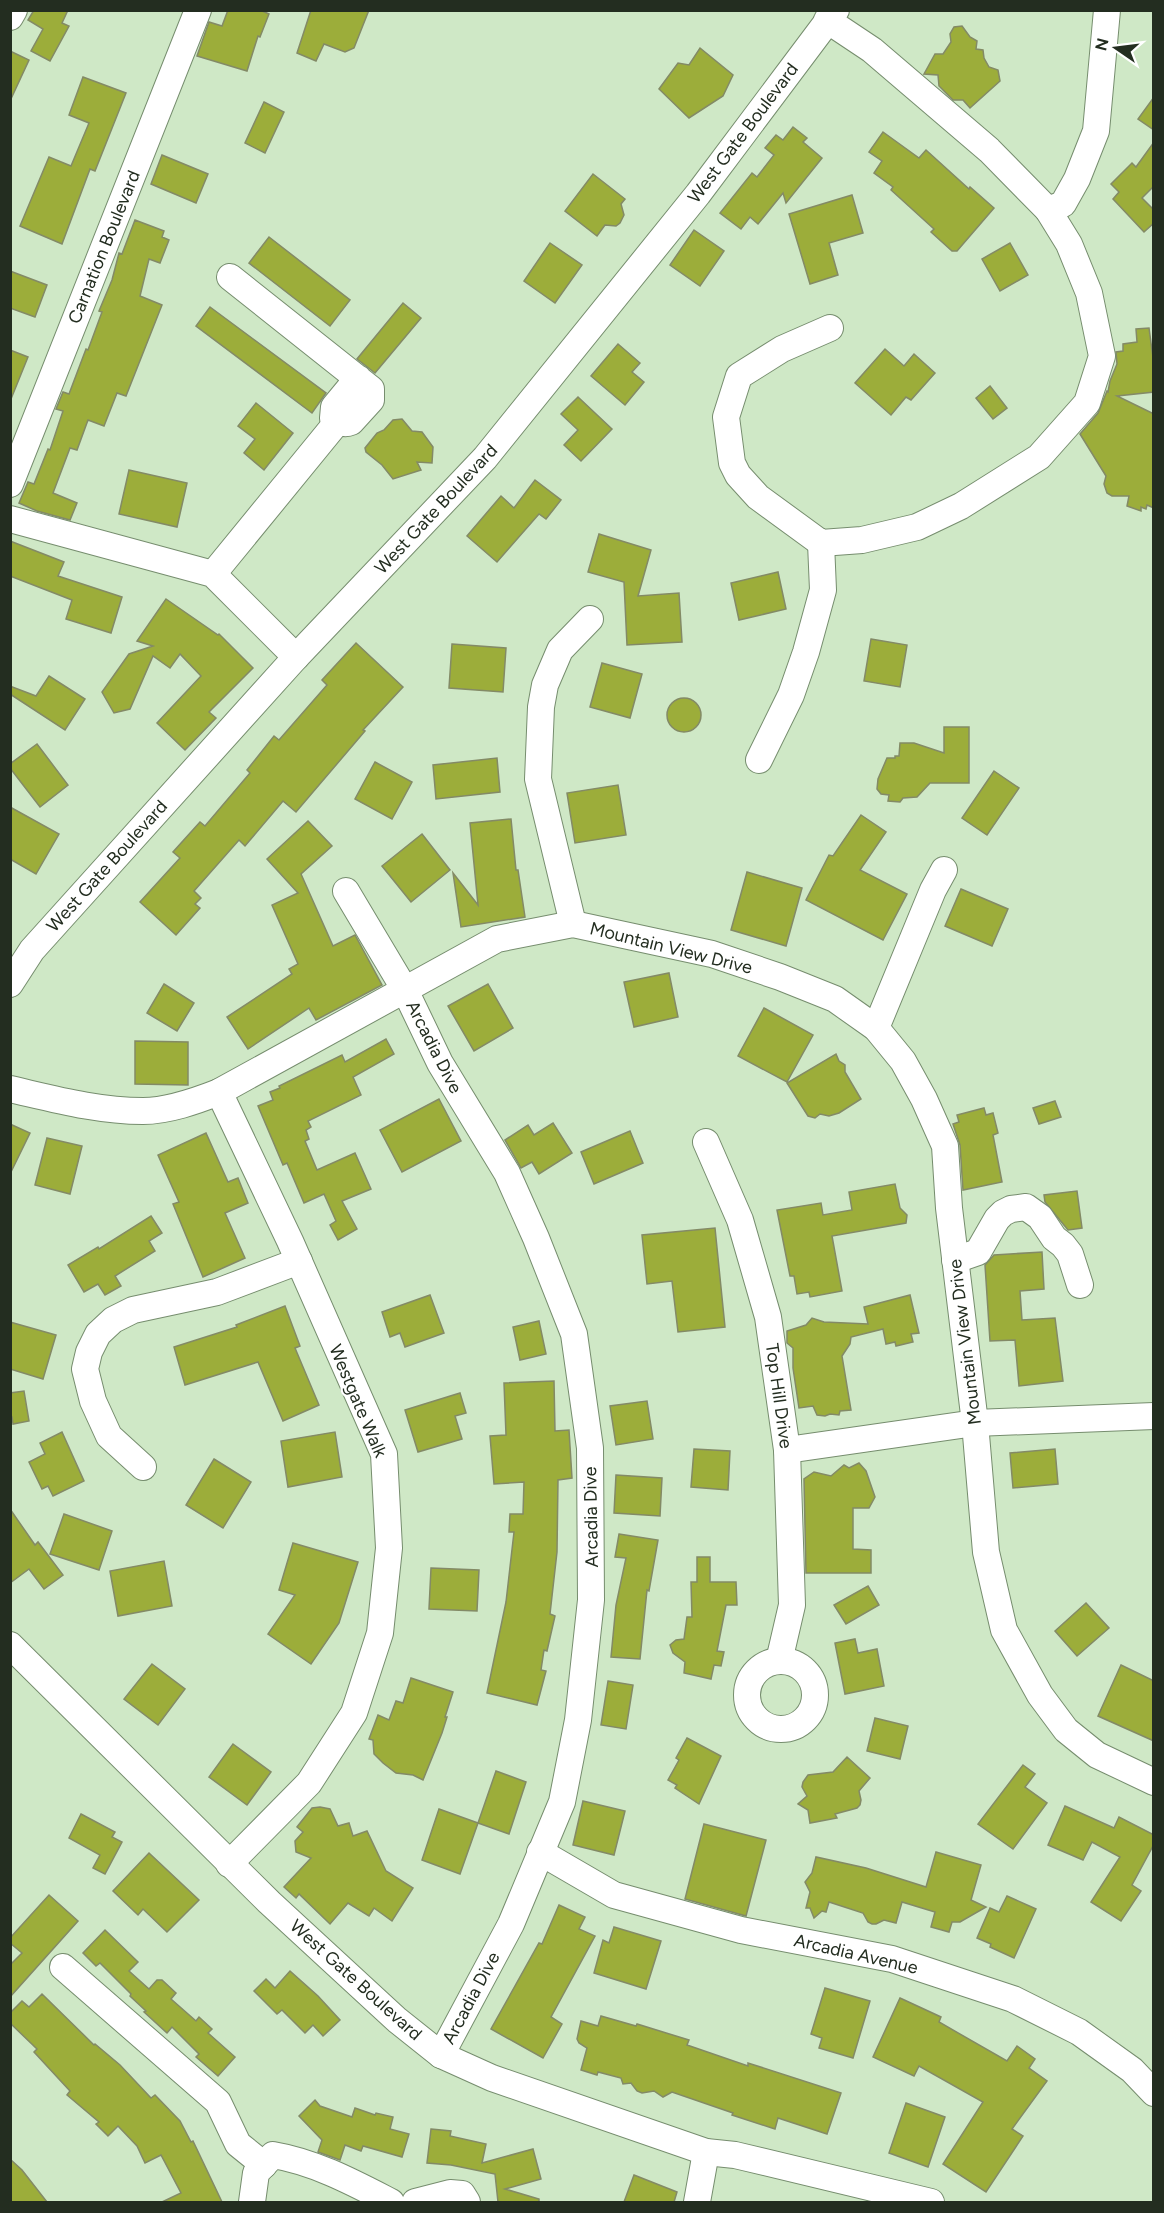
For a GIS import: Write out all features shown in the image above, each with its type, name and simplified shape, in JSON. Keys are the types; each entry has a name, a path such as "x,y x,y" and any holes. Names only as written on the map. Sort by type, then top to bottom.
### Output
{"street":[{"path":"10,17 14,10"},
{"name":"Carnation Boulevard","path":"10,484 198,10"},
{"path":"1048,210 1063,204 1077,179 1096,131 1107,10"},
{"path":"830,328 782,349 739,376 726,417 732,463 738,475 758,497 821,543 862,540 917,527 961,506 1040,457 1087,403 1102,356 1089,293 1069,244 1048,210 989,150 831,15"},
{"name":"West Gate Boulevard","path":"10,984 32,950 296,657 486,458 698,194 831,15"},
{"path":"213,574 338,421 333,418 334,407 358,378 230,277"},
{"path":"10,519 213,574 296,657"},
{"path":"759,760 791,695 806,652 823,590 821,543"},
{"path":"573,924 538,779 541,707 546,685 560,650 590,619"},
{"path":"876,1028 933,890 944,870"},
{"name":"Arcadia Dive","path":"346,891 405,990 440,1063 507,1173 536,1238 574,1334 590,1448 591,1600 578,1720 562,1802 511,1924 441,2055"},
{"name":"Mountain View Drive","path":"10,1089 92,1108 145,1111 192,1102 219,1092 497,939 573,924 712,954 780,976 835,999 876,1028 903,1061 924,1099 945,1146 955,1260 975,1423 986,1552 1004,1630 1040,1695 1066,1730 1097,1755 1154,1782"},
{"name":"Westgate Walk","path":"219,1092 299,1261 384,1454 389,1548 380,1633 354,1713 309,1783 229,1863"},
{"name":"Top Hill Drive","path":"706,1142 740,1220 768,1317 787,1450 792,1605 779,1661"},
{"path":"955,1260 978,1252 997,1219 1003,1213 1011,1209 1026,1207 1040,1217 1054,1238 1070,1254 1080,1285"},
{"path":"143,1467 109,1436 93,1401 85,1369 89,1352 98,1335 113,1320 133,1310 218,1292 299,1261"},
{"path":"787,1450 975,1423 1154,1416"},
{"name":"West Gate Boulevard","path":"10,1645 229,1863 397,2020 441,2055 492,2078 706,2152 747,2158 931,2202"},
{"name":"Arcadia Avenue","path":"540,1852 615,1895 741,1930 892,1959 1013,1999 1079,2032 1132,2070 1154,2093"},
{"path":"63,1967 218,2102 238,2144 264,2165"},
{"path":"697,2202 706,2152"},
{"path":"252,2202 256,2173 273,2155 294,2158 391,2202"},
{"path":"415,2202 450,2193 462,2194 467,2202"}],"building":[{"path":"34,10 68,10 62,23 69,26 50,61 31,51 43,29 28,20"},
{"path":"228,10 260,10 269,14 260,37 258,36 247,71 197,56 209,22 222,26"},
{"path":"311,10 369,10 354,48 345,52 324,44 316,61 297,53"},
{"path":"962,26 970,37 977,41 976,49 983,50 989,67 998,70 1000,81 970,108 963,100 953,100 939,86 938,75 924,74 935,54 943,54 951,42 950,34 954,27"},
{"path":"700,48 733,75 723,96 689,118 659,89 678,63 689,65"},
{"path":"10,51 29,60 10,101"},
{"path":"83,77 126,93 95,171 90,169 62,244 20,226 49,157 71,166 89,123 69,115"},
{"path":"1154,97 1154,130 1138,119"},
{"path":"264,102 284,112 265,153 245,143"},
{"path":"793,127 807,138 803,142 822,158 786,203 783,193 758,224 750,217 741,229 720,213 752,173 757,177 774,155 765,148 776,135 783,140"},
{"path":"883,132 919,158 926,150 994,208 957,251 952,251 931,232 934,229 891,190 893,187 874,173 882,161 869,152"},
{"path":"1154,142 1154,186 1142,198 1154,210 1154,223 1144,232 1113,199 1119,192 1111,184 1132,163 1136,167"},
{"path":"162,155 208,174 196,203 151,184"},
{"path":"593,174 625,199 621,204 624,215 620,223 616,226 605,225 597,236 565,211"},
{"path":"852,195 863,233 829,243 838,275 810,284 789,214"},
{"path":"135,220 164,231 162,237 169,240 160,263 149,259 140,296 162,305 126,396 117,393 104,426 88,420 77,450 70,448 53,493 77,503 70,520 37,511 19,503 28,482 34,484 48,449 50,450 63,411 56,409 63,392 69,394 86,349 88,350 119,253 122,254"},
{"path":"694,230 724,251 700,286 670,265"},
{"path":"269,237 350,300 330,326 249,263"},
{"path":"550,243 582,265 555,303 524,281"},
{"path":"1010,243 1028,275 1000,291 982,259"},
{"path":"10,271 47,285 35,317 10,308"},
{"path":"403,303 421,318 375,373 357,359"},
{"path":"210,307 326,393 312,413 196,326"},
{"path":"1149,328 1154,365 1154,392 1117,396 1154,414 1154,508 1147,505 1146,509 1141,507 1141,511 1127,506 1129,496 1112,496 1107,493 1104,484 1106,476 1080,434 1098,413 1108,392 1117,364 1116,352 1123,351 1123,344 1137,342 1136,329"},
{"path":"618,344 640,363 632,372 644,382 625,405 591,376"},
{"path":"885,349 904,366 914,354 935,373 911,400 906,397 891,415 855,383"},
{"path":"10,350 28,357 11,399 10,398"},
{"path":"990,386 1007,408 993,419 976,398"},
{"path":"578,397 612,429 581,461 564,445 578,430 561,414"},
{"path":"256,403 293,433 264,470 244,453 255,439 238,426"},
{"path":"402,419 412,431 422,432 433,447 432,463 417,462 421,470 393,479 382,465 366,452 365,448 377,433 384,430 393,420"},
{"path":"129,470 187,483 177,527 119,514"},
{"path":"535,480 561,500 546,519 539,514 497,562 467,536 501,496 514,508"},
{"path":"599,534 651,550 638,596 679,593 682,642 627,645 624,582 588,572"},
{"path":"10,541 64,562 58,576 122,597 111,633 66,619 72,600 10,576"},
{"path":"778,572 786,609 739,620 731,583"},
{"path":"166,599 219,634 253,668 209,712 216,718 185,750 157,723 201,676 180,654 170,668 153,656 130,709 114,713 102,692 129,654 153,646 137,641"},
{"path":"871,639 907,645 900,687 864,681"},
{"path":"356,643 403,687 363,730 365,731 296,812 283,801 245,846 239,840 194,891 201,898 195,904 200,908 176,935 140,902 180,858 173,852 200,822 205,826 250,773 247,770 274,736 279,740 327,685 322,680"},
{"path":"452,644 506,648 503,692 449,688"},
{"path":"602,663 642,674 630,718 590,707"},
{"path":"49,676 85,699 65,730 10,694 10,686 36,696"},
{"path":"684,698 696,703 701,715 696,727 684,732 672,727 667,715 672,703"},
{"path":"944,727 969,727 969,783 930,783 917,797 903,798 900,802 888,801 889,795 881,794 877,789 878,779 887,758 899,756 900,743 914,743 944,753"},
{"path":"37,744 68,785 40,807 10,768 10,764"},
{"path":"497,758 500,792 436,799 433,765"},
{"path":"375,762 412,782 392,819 355,799"},
{"path":"994,771 1019,788 987,835 962,818"},
{"path":"618,785 626,835 575,843 567,793"},
{"path":"10,807 59,834 36,874 10,859"},
{"path":"861,815 886,832 860,870 907,894 883,940 806,900 829,855 833,856"},
{"path":"511,819 516,870 518,870 525,917 461,927 453,873 478,905 470,823"},
{"path":"308,821 332,846 301,874 333,946 355,935 382,985 316,1020 309,1008 248,1049 227,1017 292,974 289,969 298,964 272,905 298,893 267,859"},
{"path":"422,834 450,870 411,902 382,866"},
{"path":"747,872 802,888 786,946 731,930"},
{"path":"961,889 1008,909 992,946 945,926"},
{"path":"669,973 678,1017 634,1027 624,982"},
{"path":"164,984 194,1003 177,1031 147,1013"},
{"path":"488,984 513,1028 474,1051 448,1006"},
{"path":"764,1008 813,1035 787,1082 738,1056"},
{"path":"386,1039 394,1054 353,1077 361,1095 308,1121 311,1127 306,1130 309,1139 305,1141 317,1170 355,1153 371,1189 342,1201 357,1229 338,1240 330,1225 336,1221 324,1194 304,1203 287,1163 283,1165 258,1106 273,1100 270,1092 280,1088 279,1086 342,1055 345,1062"},
{"path":"135,1041 188,1042 188,1085 135,1084"},
{"path":"836,1054 839,1061 845,1065 845,1072 861,1099 839,1113 829,1116 820,1114 815,1118 808,1116 787,1083"},
{"path":"439,1099 461,1141 402,1172 380,1130"},
{"path":"1055,1101 1061,1117 1039,1124 1033,1108"},
{"path":"984,1108 986,1115 993,1113 998,1133 993,1135 1002,1182 963,1190 960,1145 953,1124 959,1122 957,1115"},
{"path":"553,1123 572,1153 539,1174 532,1162 521,1168 505,1140 528,1125 534,1135"},
{"path":"10,1124 30,1133 10,1174"},
{"path":"630,1131 643,1163 594,1184 581,1152"},
{"path":"206,1133 228,1182 238,1178 248,1203 225,1213 245,1258 203,1277 173,1204 179,1202 158,1155"},
{"path":"47,1138 82,1146 70,1194 35,1185"},
{"path":"895,1184 900,1208 907,1215 906,1223 832,1236 842,1291 810,1297 809,1292 797,1294 794,1276 790,1276 777,1210 821,1203 823,1215 852,1210 849,1192"},
{"path":"1077,1191 1082,1228 1068,1230 1045,1202 1044,1195"},
{"path":"151,1216 162,1233 149,1241 155,1251 115,1276 121,1286 105,1295 98,1284 84,1292 68,1265 98,1247 99,1249"},
{"path":"715,1228 725,1327 678,1332 672,1281 647,1284 642,1235"},
{"path":"1042,1252 1044,1289 1020,1291 1022,1320 1055,1318 1063,1381 1019,1386 1015,1340 990,1341 985,1265 994,1255"},
{"path":"430,1295 444,1333 405,1347 400,1333 390,1337 382,1312"},
{"path":"910,1295 919,1333 911,1334 913,1342 896,1346 895,1342 886,1344 883,1329 851,1337 850,1344 842,1356 851,1410 840,1411 839,1415 825,1416 817,1415 813,1406 799,1408 793,1368 793,1348 787,1343 787,1331 806,1325 812,1318 824,1322 868,1324 864,1307"},
{"path":"285,1306 300,1346 295,1348 319,1405 283,1421 258,1362 185,1385 174,1347 237,1327 236,1325"},
{"path":"539,1321 546,1354 520,1360 513,1327"},
{"path":"10,1322 56,1335 43,1379 10,1369"},
{"path":"554,1381 555,1431 569,1430 572,1478 558,1480 557,1552 550,1614 555,1616 547,1651 544,1650 541,1670 546,1671 537,1705 487,1693 506,1602 514,1532 509,1532 510,1514 523,1514 524,1482 494,1484 490,1436 506,1435 504,1383"},
{"path":"24,1391 29,1421 13,1424 12,1417 10,1417 10,1393"},
{"path":"460,1393 466,1413 455,1416 462,1439 418,1452 405,1410"},
{"path":"647,1401 653,1439 616,1445 610,1406"},
{"path":"62,1432 84,1481 53,1496 48,1486 42,1489 29,1462 45,1454 40,1443"},
{"path":"335,1432 342,1477 288,1487 281,1441"},
{"path":"694,1449 730,1451 728,1490 691,1487"},
{"path":"1055,1449 1058,1484 1013,1488 1010,1453"},
{"path":"214,1459 251,1482 223,1528 186,1505"},
{"path":"859,1463 866,1471 875,1497 869,1508 853,1508 853,1549 871,1550 871,1573 806,1573 804,1479 814,1472 831,1476 844,1465 849,1468"},
{"path":"616,1475 662,1478 660,1516 614,1513"},
{"path":"10,1509 35,1545 38,1542 63,1575 44,1589 29,1569 10,1583"},
{"path":"64,1514 112,1531 99,1570 50,1554"},
{"path":"619,1534 658,1540 649,1591 647,1590 640,1659 611,1657 616,1605 626,1558 615,1557"},
{"path":"293,1543 358,1562 339,1623 311,1664 268,1634 295,1595 279,1590"},
{"path":"697,1557 710,1557 710,1582 736,1582 737,1605 726,1605 717,1651 724,1652 721,1666 714,1665 711,1679 684,1673 685,1662 673,1653 670,1645 676,1640 684,1639 687,1617 692,1617 691,1582 697,1582"},
{"path":"164,1561 172,1606 118,1616 110,1571"},
{"path":"431,1568 479,1570 477,1611 429,1609"},
{"path":"868,1586 879,1605 846,1624 834,1605"},
{"path":"1086,1603 1109,1628 1077,1656 1055,1631"},
{"path":"855,1639 858,1653 877,1649 884,1686 845,1694 835,1643"},
{"path":"152,1664 185,1689 158,1725 124,1699"},
{"path":"1121,1665 1154,1681 1154,1741 1098,1716"},
{"path":"411,1678 453,1692 442,1733 423,1780 413,1775 396,1773 374,1754 373,1740 369,1739 378,1715 389,1720 396,1701 403,1703"},
{"path":"608,1681 633,1685 626,1729 601,1725"},
{"path":"875,1718 908,1726 900,1759 867,1751"},
{"path":"687,1738 721,1756 699,1804 675,1788 677,1785 668,1780"},
{"path":"233,1744 271,1772 247,1805 209,1777"},
{"path":"847,1757 870,1778 859,1791 860,1805 857,1808 835,1814 837,1818 810,1823 808,1810 798,1804 807,1796 802,1787 803,1782 808,1775 833,1772"},
{"path":"1023,1765 1035,1774 1025,1787 1047,1803 1013,1849 978,1824"},
{"path":"496,1771 526,1782 509,1834 478,1823"},
{"path":"583,1801 625,1811 614,1855 573,1845"},
{"path":"1065,1806 1114,1828 1119,1817 1154,1835 1154,1844 1132,1885 1141,1891 1121,1921 1091,1902 1120,1857 1092,1842 1083,1860 1048,1845"},
{"path":"312,1808 330,1809 338,1826 349,1823 353,1836 367,1831 386,1871 413,1888 392,1921 374,1908 369,1916 348,1903 330,1924 299,1894 296,1898 284,1887 311,1858 296,1852 295,1841 303,1832 297,1827"},
{"path":"439,1809 478,1823 460,1874 422,1860"},
{"path":"81,1814 115,1832 112,1837 122,1842 105,1874 93,1868 100,1855 69,1838"},
{"path":"704,1824 766,1840 746,1916 685,1899"},
{"path":"936,1852 981,1865 971,1900 986,1907 960,1922 952,1922 949,1932 931,1927 935,1912 902,1902 896,1923 884,1920 872,1924 868,1922 863,1913 829,1902 826,1912 822,1911 814,1918 810,1908 806,1908 810,1892 805,1882 812,1873 816,1857 866,1868 926,1887"},
{"path":"149,1853 199,1900 167,1932 143,1909 138,1915 113,1891"},
{"path":"49,1895 78,1921 10,1997 10,1965 22,1953 10,1943 10,1938"},
{"path":"1007,1896 1036,1909 1014,1958 977,1938 990,1908 999,1912"},
{"path":"559,1905 585,1917 579,1929 595,1936 551,2017 562,2024 543,2058 491,2029 539,1943 542,1944"},
{"path":"614,1927 661,1941 646,1989 594,1973 603,1940 609,1943"},
{"path":"105,1930 138,1962 129,1971 149,1989 157,1980 162,1980 176,1993 171,1999 196,2021 199,2017 212,2029 208,2033 235,2057 218,2076 196,2057 199,2054 172,2027 167,2033 144,2012 146,2011 130,1996 131,1994 100,1963 96,1966 83,1953"},
{"path":"290,1971 340,2020 323,2036 313,2025 305,2033 282,2010 277,2014 254,1991 266,1979 275,1988"},
{"path":"825,1988 870,2001 853,2058 819,2048 822,2038 811,2034"},
{"path":"42,1994 94,2045 120,2065 151,2098 155,2095 180,2121 191,2142 193,2141 222,2202 162,2202 181,2193 161,2155 145,2163 137,2146 118,2126 108,2136 96,2124 99,2122 67,2095 70,2091 34,2052 37,2049 10,2023 10,2013 22,2001 29,2007"},
{"path":"900,1998 941,2017 939,2022 1007,2061 1017,2046 1035,2059 1029,2068 1047,2081 1012,2129 1023,2136 986,2192 943,2164 983,2102 919,2066 914,2076 873,2057"},
{"path":"601,2016 689,2040 687,2045 748,2066 748,2063 841,2093 827,2134 778,2118 775,2129 672,2092 663,2097 654,2091 642,2093 637,2091 631,2083 623,2084 621,2078 581,2070 587,2048 577,2039 581,2021 598,2026"},
{"path":"315,2100 320,2106 352,2117 355,2108 375,2115 376,2113 393,2117 390,2129 409,2134 402,2157 363,2146 361,2151 345,2145 340,2160 318,2152 322,2140 299,2116"},
{"path":"906,2103 945,2117 928,2167 889,2153"},
{"path":"431,2129 451,2131 450,2136 486,2144 482,2163 533,2149 541,2179 505,2189 539,2199 539,2202 498,2202 495,2174 451,2165 427,2163"},
{"path":"10,2159 22,2170 47,2202 10,2202"},
{"path":"634,2175 677,2192 674,2202 624,2202"}]}
